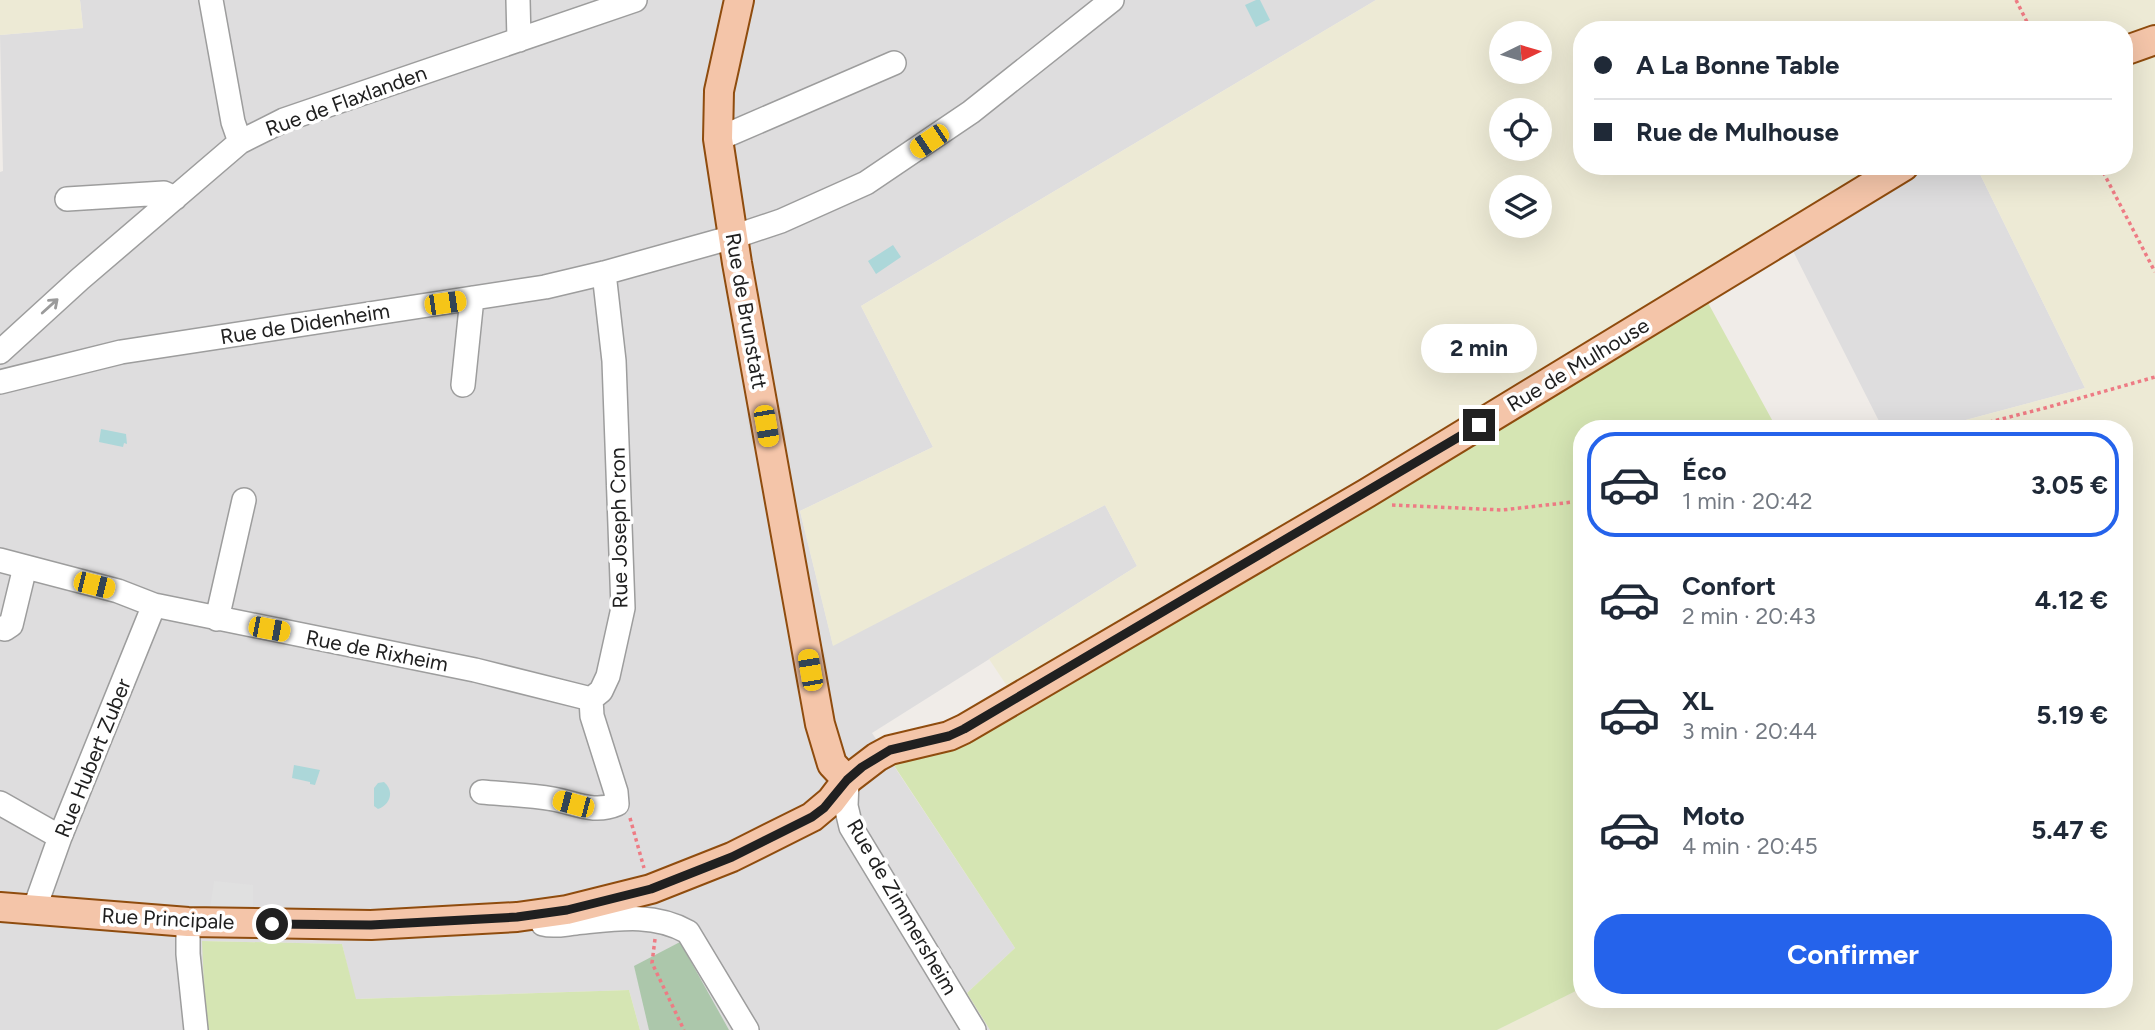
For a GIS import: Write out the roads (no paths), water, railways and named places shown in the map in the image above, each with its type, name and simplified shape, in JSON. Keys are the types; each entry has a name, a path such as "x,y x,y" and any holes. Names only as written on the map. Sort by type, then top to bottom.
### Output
{"main road":[{"name":"Rue de Brunstatt","path":"739,0 719,91 719,139 733,237 820,724 832,764 847,780"},
{"path":"2133,48 2155,40"},
{"name":"Rue de Mulhouse","path":"847,780 890,750 949,736 964,729 1367,493 1889,175"},
{"name":"Rue Principale","path":"0,907 188,922 371,925 517,917 567,910 651,889 732,857 812,817 831,801 847,780"}],"street":[{"path":"211,0 233,122 240,142"},
{"path":"518,0 519,40"},
{"name":"Rue de Flaxlanden","path":"0,352 80,279 240,142 284,120 635,0"},
{"name":"Rue de Didenheim","path":"0,382 121,352 545,287 604,274 781,221 866,183 971,112 1112,0"},
{"path":"719,139 894,63"},
{"path":"66,199 164,194 175,198"},
{"name":"Rue Joseph Cron","path":"591,699 601,691 608,676 623,608 614,360 604,274"},
{"path":"463,385 472,299"},
{"path":"217,619 244,500"},
{"name":"Rue de Rixheim","path":"0,560 118,591 154,605 475,670 591,699"},
{"path":"0,628 5,629 11,625 25,567"},
{"name":"Rue Hubert Zuber","path":"34,911 60,837 154,605"},
{"path":"482,792 555,799 592,810 612,806 616,792 592,716 591,699"},
{"name":"Rue de Zimmersheim","path":"847,780 846,806 851,827 974,1030"},
{"path":"0,803 60,837"},
{"path":"517,917 548,925 625,918 658,919 673,923 688,932 747,1030"},
{"path":"188,922 188,954 196,1030"}],"water":[{"path":"1260,0 1270,20 1256,27 1245,5"},
{"path":"893,245 901,257 876,274 868,261"},
{"path":"101,429 126,434 127,444 124,443 123,447 99,442"},
{"path":"294,765 320,770 315,785 292,778"},
{"path":"384,782 390,797 386,804 378,809 374,806 374,788 378,783"}]}
